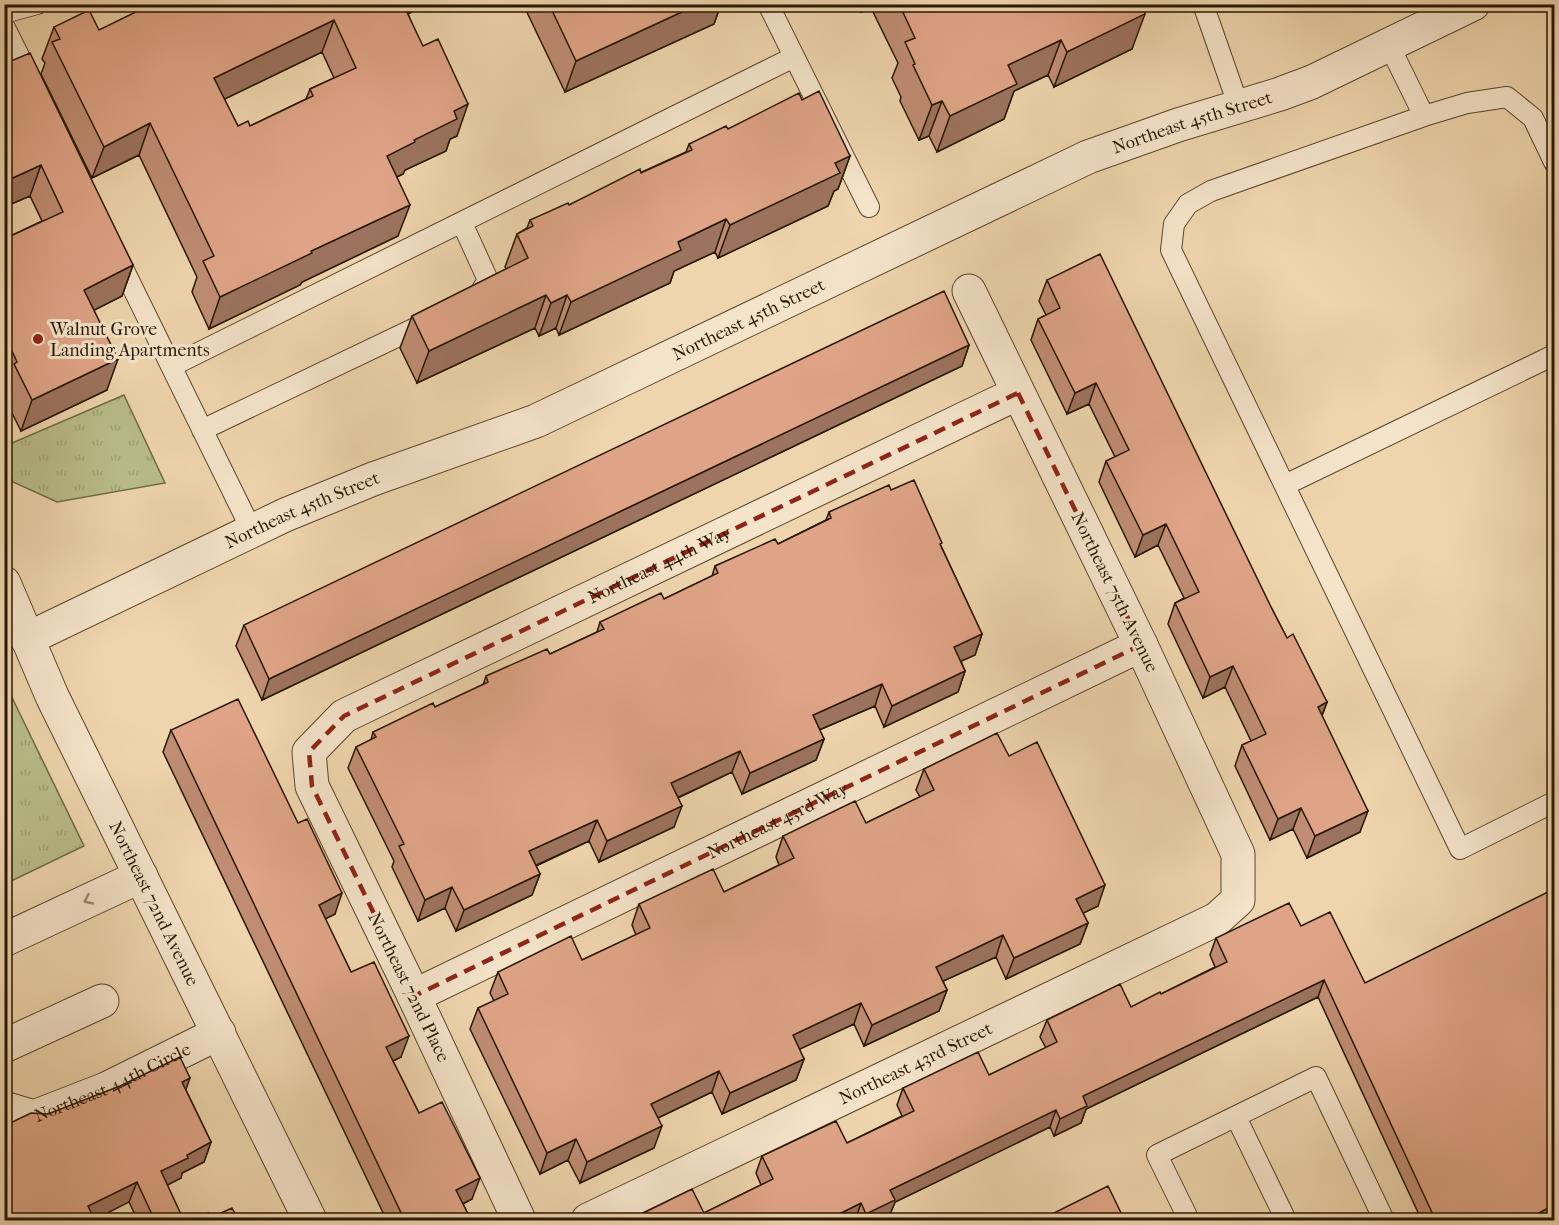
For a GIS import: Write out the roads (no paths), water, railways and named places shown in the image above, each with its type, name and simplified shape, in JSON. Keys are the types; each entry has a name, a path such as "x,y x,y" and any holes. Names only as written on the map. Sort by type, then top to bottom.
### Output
{"street":[{"name":"Northeast 45th Street","path":"27,639 285,515 374,479 536,421 1088,157 1312,82 1473,4"},
{"name":"Northeast 75th Avenue","path":"969,291 1141,645 1238,854 1238,900"},
{"name":"Northeast 44th Way","path":"309,752 344,716 1018,393"},
{"name":"Northeast 72nd Avenue","path":"4,583 57,706 310,1221"},
{"name":"Northeast 43rd Way","path":"414,996 1141,645"},
{"name":"Northeast 72nd Place","path":"309,752 312,786 414,996 519,1221"},
{"path":"4,940 141,876"},
{"name":"Northeast 43rd Street","path":"588,1221 1217,919 1238,900"},
{"path":"4,1046 102,1001"},
{"name":"Northeast 44th Circle","path":"4,1108 34,1117 106,1089 219,1033"}],"lane":[{"path":"4,13 38,4"},
{"path":"768,4 869,207"},
{"path":"1205,5 1239,107"},
{"path":"4,26 41,101"},
{"path":"1389,45 1424,116"},
{"path":"172,366 794,57"},
{"path":"1554,162 1533,118 1507,97 1467,103 1211,191 1188,204 1174,224 1171,250 1460,849 1554,802"},
{"path":"202,430 476,299 488,280 462,223"},
{"path":"109,239 252,531"},
{"path":"1285,485 1554,355"},
{"path":"1189,1221 1157,1155 1316,1077 1384,1221"},
{"path":"1236,1117 1286,1221"}],"place":[{"name":"Walnut Grove Landing Apartments","path":"38,339"}]}
